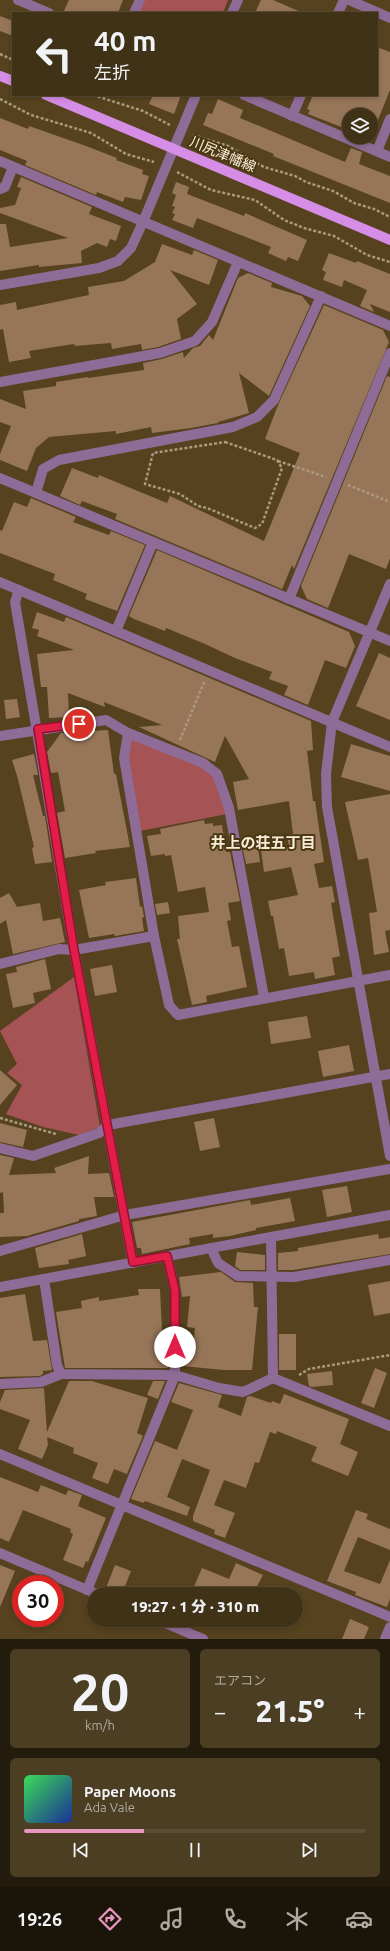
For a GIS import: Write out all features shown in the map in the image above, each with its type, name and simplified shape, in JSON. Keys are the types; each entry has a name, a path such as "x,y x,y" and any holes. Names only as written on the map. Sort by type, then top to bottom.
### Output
{"main road":[{"path":"0,76 12,81"},
{"name":"川尻津幡線","path":"48,96 390,240"}],"street":[{"path":"18,0 41,4 48,12"},
{"path":"134,12 140,0"},
{"path":"232,12 238,0"},
{"path":"338,12 344,0"},
{"path":"349,0 376,12"},
{"path":"378,13 390,18"},
{"path":"0,285 99,268 118,261 130,248 143,222 196,96"},
{"path":"246,96 390,157"},
{"path":"292,116 301,96"},
{"path":"377,151 390,119"},
{"path":"0,161 390,326"},
{"path":"0,190 5,187 14,167"},
{"path":"0,382 160,353 195,341 212,322 238,262"},
{"path":"36,493 43,469 59,460 233,427 257,417 274,400 321,296"},
{"path":"289,598 390,353"},
{"path":"0,478 390,641"},
{"path":"116,631 153,542"},
{"path":"0,582 390,747"},
{"path":"390,584 332,722 326,774 327,807 390,1156"},
{"path":"19,590 15,602 38,729 74,950 133,1262"},
{"path":"0,736 38,729 106,720 128,733 203,763 217,774 229,808 264,997"},
{"path":"128,733 124,758 154,936 169,1005 178,1015 264,997 390,974"},
{"path":"0,964 59,950 74,950 154,936"},
{"path":"0,1148 33,1156 99,1133 108,1125 390,1074"},
{"path":"0,1251 125,1216 390,1168"},
{"path":"0,1287 390,1215"},
{"path":"271,1237 273,1378"},
{"path":"211,1248 218,1263 238,1276 294,1277 390,1260"},
{"path":"94,1587 122,1505 175,1375 175,1290 167,1256"},
{"path":"44,1279 57,1365 61,1374"},
{"path":"0,1384 41,1382 61,1374 175,1375 219,1388 243,1392 273,1378 390,1426"},
{"path":"0,1454 390,1617"},
{"path":"0,1553 87,1590"},
{"path":"175,1627 203,1639"},
{"path":"385,1639 390,1627"}],"path":[{"path":"0,54 12,60"},
{"path":"95,96 143,111 182,130 228,146 264,167 295,176 306,182 332,191 354,203 374,210 390,218"},
{"path":"0,99 31,115 91,133 126,154 166,167 211,190 255,200 284,220 304,228 334,236 367,255 390,262"},
{"path":"225,442 277,460 280,463 282,471 262,524 255,528 207,508 198,506 180,494 145,484 153,453 225,442"},
{"path":"175,752 209,670"},
{"path":"0,1118 75,1141"},
{"path":"285,1383 309,1369 390,1355"}],"shaded area":[{"path":"144,0 228,0 223,12 139,12"},
{"path":"132,737 201,767 214,778 227,814 140,831 128,759"},
{"path":"74,977 100,1127 79,1135 43,1127 6,1114 22,1085 7,1073 17,1064 0,1031"}],"building":[{"path":"69,0 123,0 118,12 63,12"},
{"path":"261,0 273,0 301,12 255,12"},
{"path":"0,16 12,21 12,36 0,31"},
{"path":"378,47 390,52 390,90 378,120 378,108 342,108 342,127 308,114 310,110 307,109 313,96 378,96"},
{"path":"153,96 181,96 174,114 149,104"},
{"path":"218,99 243,110 240,118 345,162 351,148 362,152 359,164 390,176 390,203 273,156 274,154 203,125 208,113 212,114"},
{"path":"0,118 28,129 29,126 86,146 117,158 116,160 143,170 142,174 149,176 141,200 125,197 123,202 97,192 96,195 25,165 27,161 0,150"},
{"path":"21,177 92,207 89,214 121,226 116,241 110,239 107,247 97,243 81,251 82,263 39,267 39,265 0,271 0,224 6,224 10,247 68,238 0,213 0,208 15,205 21,188 17,187"},
{"path":"176,182 189,187 187,194 244,216 245,213 307,240 298,261 288,257 286,261 268,253 271,247 197,218 193,228 172,220 175,214 172,213 175,207 172,206 176,195 172,193"},
{"path":"162,244 192,255 194,250 218,260 209,285 170,270 197,304 177,319 181,339 158,347 142,350 141,344 112,349 111,343 75,346 74,344 29,351 31,358 9,362 3,329 0,330 0,305 16,302 17,310 89,295 88,287 124,281 155,262"},
{"path":"329,253 356,263 357,261 390,274 390,312 370,304 374,312 360,306 367,290 344,280 342,287 323,280 326,272 322,270"},
{"path":"248,273 272,283 271,287 302,296 310,306 269,396 239,373 249,413 218,423 152,433 151,427 116,434 116,431 49,437 36,448 27,471 0,460 0,454 11,426 0,422 0,399 26,409 23,391 56,386 56,382 144,370 143,363 183,352 184,358 193,348 200,346 209,335 213,340 238,278"},
{"path":"324,305 383,330 389,342 294,569 292,565 282,589 115,519 117,514 82,501 80,505 60,496 72,468 98,478 99,475 167,503 170,496 264,541 300,453 265,439 278,405"},
{"path":"387,376 390,377 390,558 386,569 349,554 328,608 307,599 301,586"},
{"path":"31,498 76,517 73,522 109,535 111,531 145,545 117,611 85,599 87,594 53,580 55,574 0,553 0,530 2,531 14,502 27,507"},
{"path":"157,550 349,632 355,646 346,668 325,660 308,705 284,695 288,686 269,679 272,672 235,658 166,628 165,631 129,616"},
{"path":"37,612 64,622 66,617 311,721 313,750 307,751 313,801 315,801 324,862 314,864 319,888 332,886 335,902 331,903 340,956 332,958 335,975 315,979 314,972 289,976 284,948 279,949 273,916 271,916 268,901 298,895 291,867 264,872 261,850 289,846 287,835 293,834 289,801 238,810 233,782 249,779 225,736 215,762 139,727 162,725 104,702 105,707 68,693 69,717 49,718 47,687 41,687 37,654 74,650 37,636 39,630 32,628"},
{"path":"379,653 390,658 390,720 356,706"},
{"path":"17,699 20,717 6,719 4,700"},
{"path":"108,730 114,774 116,774 130,847 95,851 96,853 65,858 57,813 65,811 58,772 51,773 47,752 61,733"},
{"path":"351,744 390,756 390,791 341,777"},
{"path":"34,754 38,775 33,775 43,816 45,816 52,862 35,864 32,848 34,847 12,760"},
{"path":"390,794 390,930 385,931 389,952 374,955 369,913 377,912 368,858 358,860 345,802"},
{"path":"204,820 205,824 213,823 213,826 222,825 226,852 230,852 240,901 228,903 231,920 227,921 232,947 239,946 247,987 206,996 207,1002 192,1005 177,939 180,939 178,916 209,912 205,887 178,892 171,855 165,856 165,854 151,856 147,836 161,834 160,829"},
{"path":"258,848 260,862 246,864 243,850"},
{"path":"136,878 140,907 142,906 144,917 142,918 144,931 115,936 114,934 89,938 79,890 106,885 105,882"},
{"path":"9,893 17,907 40,903 43,921 60,918 65,942 13,954 6,920 0,924 0,898"},
{"path":"168,902 170,913 157,915 155,904"},
{"path":"45,959 51,989 33,993 35,1003 13,1008 6,974 17,972 16,967"},
{"path":"112,965 117,992 95,996 90,969"},
{"path":"307,1016 311,1038 271,1044 268,1022"},
{"path":"349,1045 354,1071 323,1077 318,1051"},
{"path":"0,1070 17,1085 0,1105"},
{"path":"214,1118 220,1147 200,1151 194,1122"},
{"path":"0,1123 27,1130 23,1147 0,1142"},
{"path":"0,1155 14,1158 9,1175 56,1173 54,1168 89,1156 88,1174 109,1173 114,1197 94,1197 97,1216 79,1219 79,1221 27,1236 0,1237 0,1213 4,1213 3,1192 0,1193"},
{"path":"347,1186 352,1212 327,1217 322,1190"},
{"path":"290,1198 295,1221 256,1228 256,1230 230,1236 213,1238 213,1234 189,1238 190,1244 142,1254 141,1248 137,1248 132,1222 250,1200 251,1205"},
{"path":"82,1234 86,1256 68,1260 69,1264 39,1268 35,1248"},
{"path":"378,1234 379,1239 390,1237 390,1254 293,1270 278,1270 278,1253 298,1251 298,1248"},
{"path":"237,1252 265,1255 265,1270 240,1270 235,1266"},
{"path":"221,1272 235,1282 253,1283 254,1307 258,1307 252,1370 224,1370 182,1366 182,1354 192,1356 195,1328 187,1327 190,1296 182,1297 179,1277"},
{"path":"390,1281 390,1313 374,1316 368,1285"},
{"path":"138,1289 160,1289 163,1351 168,1352 168,1368 65,1368 56,1312 82,1308 81,1301 99,1297 99,1301 139,1295"},
{"path":"25,1294 33,1341 47,1340 52,1370 43,1371 43,1374 40,1376 0,1377 0,1298"},
{"path":"279,1334 296,1334 296,1370 279,1370"},
{"path":"375,1368 387,1373 374,1408 361,1403"},
{"path":"332,1371 333,1385 309,1386 307,1374"},
{"path":"69,1381 92,1381 148,1398 137,1433 143,1436 127,1474 114,1469 108,1484 92,1478 98,1463 73,1453 74,1448 47,1437 48,1445 42,1459 18,1449 30,1420 0,1409 0,1402 5,1390 44,1388 47,1432"},
{"path":"153,1381 165,1381 158,1399 147,1395"},
{"path":"179,1383 222,1395 218,1407 241,1416 247,1397 250,1396 271,1403 272,1401 280,1404 284,1394 349,1419 340,1444 358,1452 348,1476 311,1461 317,1447 277,1431 276,1434 270,1432 259,1463 255,1462 246,1488 224,1480 214,1505 235,1513 225,1538 214,1534 215,1530 193,1521 193,1516 210,1470 182,1459 167,1497 190,1507 187,1516 145,1501 144,1503 131,1499 155,1441 177,1450 193,1410 171,1402"},
{"path":"0,1477 38,1492 41,1485 66,1495 68,1490 82,1495 78,1506 106,1518 88,1562 86,1561 83,1568 63,1560 73,1534 70,1532 71,1529 23,1510 9,1542 0,1538"},
{"path":"356,1510 368,1514 366,1519 390,1529 390,1550 358,1537 344,1571 380,1584 390,1560 390,1599 387,1607 355,1595 356,1592 327,1581"},
{"path":"236,1563 263,1575 257,1587 194,1587 202,1568 229,1579"},
{"path":"0,1565 15,1571 12,1575 0,1607"},
{"path":"115,1565 131,1571 125,1587 106,1587"},
{"path":"350,1619 369,1627 364,1639 342,1639"}],"district":[{"name":"井上の荘五丁目","path":"263,843"}],"route":[{"path":"79,724 38,729 74,950 133,1262 167,1256 175,1290 175,1347"}]}
